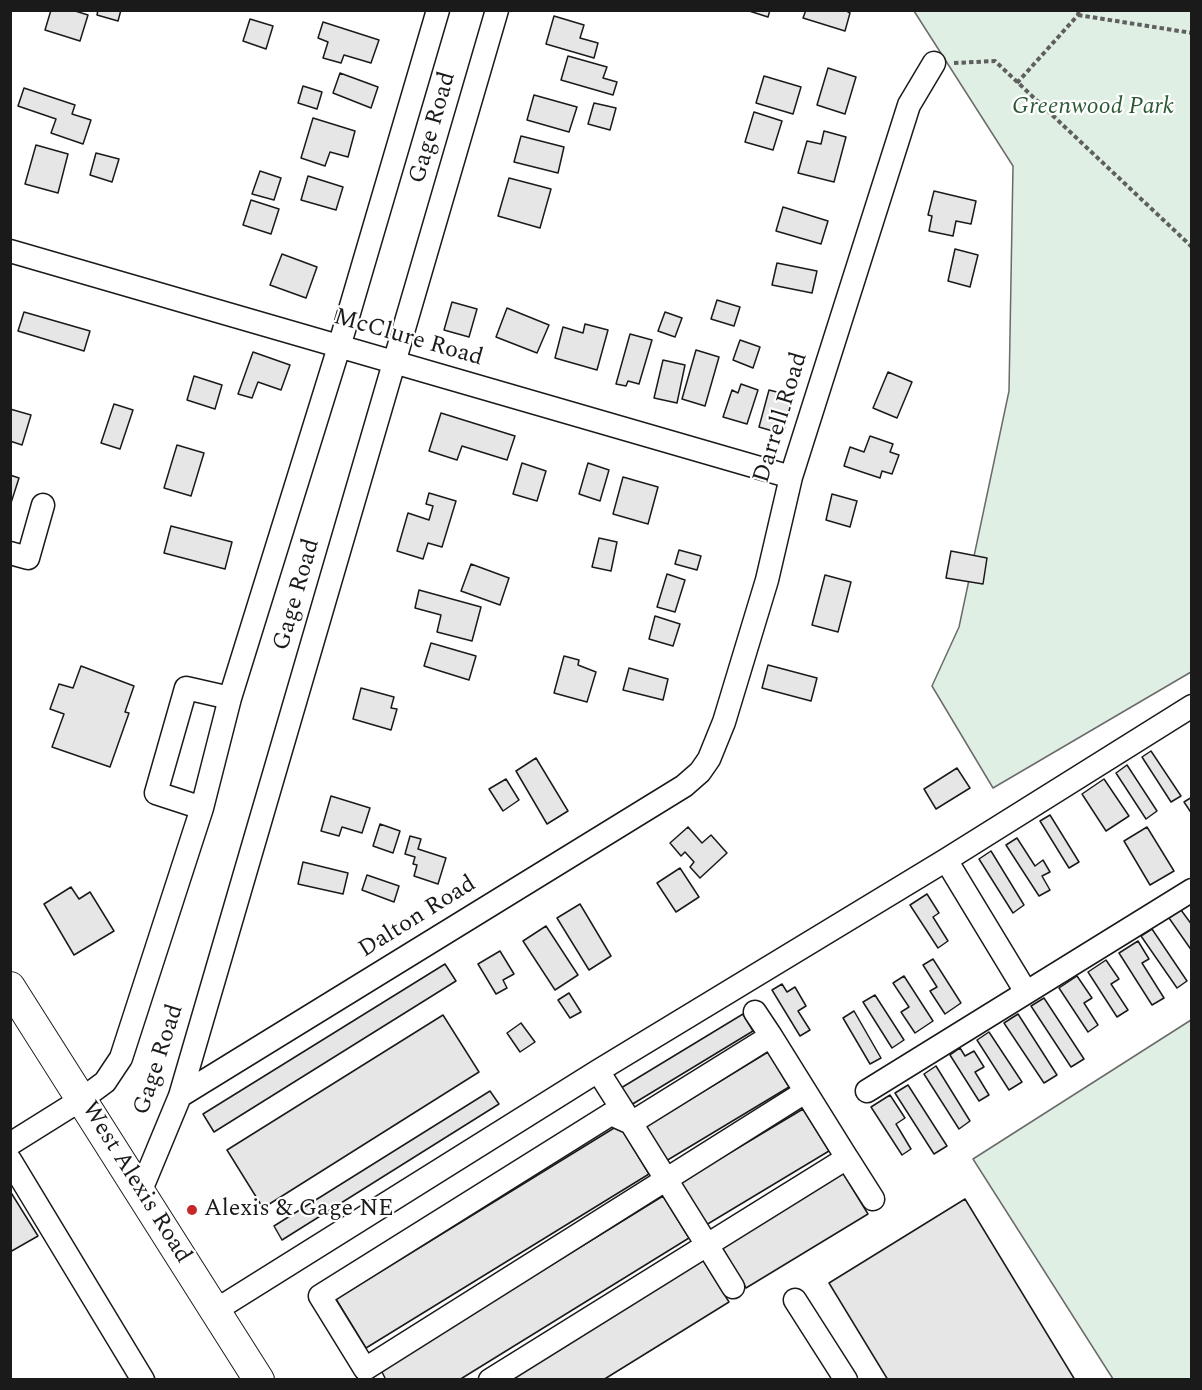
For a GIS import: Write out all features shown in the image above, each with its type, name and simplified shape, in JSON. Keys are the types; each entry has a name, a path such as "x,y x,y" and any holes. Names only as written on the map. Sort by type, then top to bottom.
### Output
{"main road":[{"name":"West Alexis Road","path":"10,987 259,1380"}],"street":[{"name":"Gage Road","path":"10,1144 105,1082 121,1058 202,808 230,698 339,346 438,10"},
{"name":"Gage Road","path":"141,1191 180,1096 497,10"},
{"name":"Darrell Road","path":"684,786 700,772 709,759 724,722 767,580 791,477 909,105 934,63"},
{"name":"McClure Road","path":"10,251 791,477"},
{"path":"10,553 28,558 43,505"},
{"path":"202,808 156,793 186,688 230,698"},
{"path":"216,1310 598,1071 946,860 1191,706"},
{"name":"Dalton Road","path":"180,1096 684,786"},
{"path":"946,860 1026,992"},
{"path":"867,1091 1191,890"},
{"path":"755,1012 873,1199"},
{"path":"631,1123 771,1036"},
{"path":"598,1071 733,1287"},
{"path":"631,1123 611,1114 320,1296 368,1374 665,1179 806,1092"},
{"path":"490,1380 847,1158"},
{"path":"10,1160 143,1380"},
{"path":"795,1300 846,1380"}],"path":[{"path":"1017,83 1078,13 1191,33"},
{"path":"934,63 994,61 1191,247"}],"green space":[{"name":"Greenwood Park","path":"914,11 1191,11 1191,672 993,788 932,686 959,627 1009,391 1013,166"},
{"path":"1191,1020 1191,1379 1113,1379 973,1159"}],"building":[{"path":"51,10 72,10 88,15 80,41 45,30"},
{"path":"98,10 121,10 118,21 97,15"},
{"path":"746,10 770,10 768,17"},
{"path":"806,10 845,10 850,13 845,31 803,18"},
{"path":"554,16 584,25 580,38 598,43 594,58 546,44"},
{"path":"250,19 273,26 266,49 243,41"},
{"path":"323,22 379,40 371,63 344,55 341,63 323,58 328,42 318,38"},
{"path":"568,56 607,67 603,78 617,82 613,95 561,80"},
{"path":"828,68 856,77 845,114 817,105"},
{"path":"340,73 378,87 371,108 333,93"},
{"path":"764,76 801,87 793,114 756,103"},
{"path":"303,86 322,92 317,109 298,103"},
{"path":"24,88 75,105 72,114 91,120 83,144 51,133 56,119 18,106"},
{"path":"534,95 577,107 569,132 527,120"},
{"path":"594,103 616,108 610,130 588,124"},
{"path":"754,112 782,121 773,150 745,142"},
{"path":"313,118 355,131 348,157 330,152 325,166 301,158"},
{"path":"824,131 846,137 834,182 798,173 807,141 821,144"},
{"path":"521,136 564,147 558,173 514,162"},
{"path":"36,145 68,154 58,193 25,184"},
{"path":"96,153 119,159 112,182 90,175"},
{"path":"260,171 281,178 274,200 252,194"},
{"path":"308,176 343,187 336,210 301,200"},
{"path":"509,178 551,189 540,228 498,216"},
{"path":"934,191 976,201 971,224 956,221 953,236 929,231 932,216 928,215"},
{"path":"251,200 279,209 271,234 243,225"},
{"path":"783,207 828,221 821,244 776,231"},
{"path":"955,249 978,255 970,287 948,281"},
{"path":"282,254 317,267 306,298 270,285"},
{"path":"777,263 817,271 812,293 772,285"},
{"path":"717,300 740,307 734,326 711,319"},
{"path":"452,302 477,309 469,337 444,330"},
{"path":"507,308 549,325 537,353 496,337"},
{"path":"24,312 90,331 84,351 18,331"},
{"path":"665,312 682,318 675,337 658,331"},
{"path":"585,324 608,330 597,370 555,358 563,327 583,333"},
{"path":"630,334 652,340 639,384 628,381 626,386 616,384"},
{"path":"740,340 760,347 753,368 733,360"},
{"path":"696,350 719,357 705,406 682,399"},
{"path":"253,352 290,365 281,390 258,382 252,398 238,394"},
{"path":"663,360 685,365 677,403 654,398"},
{"path":"888,372 912,382 897,418 873,408"},
{"path":"194,376 222,385 215,409 187,400"},
{"path":"741,384 758,390 747,424 723,417 732,390 738,393"},
{"path":"769,390 793,396 783,434 759,427"},
{"path":"114,404 133,410 120,449 101,443"},
{"path":"10,409 31,415 22,445 10,441"},
{"path":"441,413 515,436 507,460 462,446 457,460 429,451"},
{"path":"870,436 893,444 890,452 899,455 892,474 882,471 880,478 844,466 850,447 864,452"},
{"path":"177,445 204,453 191,496 164,488"},
{"path":"522,463 546,471 537,501 513,494"},
{"path":"588,463 609,470 600,501 579,494"},
{"path":"10,475 19,478 10,506"},
{"path":"623,477 658,487 648,524 613,514"},
{"path":"429,493 456,501 442,547 428,543 423,559 397,551 408,513 429,520 433,506 426,504"},
{"path":"832,494 857,501 850,527 826,520"},
{"path":"171,526 232,542 225,569 164,553"},
{"path":"599,538 617,542 611,571 592,567"},
{"path":"679,550 701,556 697,570 675,564"},
{"path":"951,551 987,558 983,584 946,578"},
{"path":"471,564 509,578 500,605 461,591"},
{"path":"667,574 685,580 675,612 657,607"},
{"path":"825,575 851,582 838,632 812,625"},
{"path":"419,590 481,607 472,641 437,632 441,615 415,608"},
{"path":"655,616 680,624 673,646 649,639"},
{"path":"431,643 476,656 469,680 424,666"},
{"path":"564,656 579,660 578,665 596,672 587,702 554,693"},
{"path":"768,665 817,678 811,701 762,688"},
{"path":"81,666 134,686 125,712 129,713 110,767 52,747 64,714 50,709 59,684 73,688"},
{"path":"629,668 668,679 663,700 623,690"},
{"path":"361,688 394,697 391,708 397,709 391,730 353,719"},
{"path":"1151,751 1181,796 1171,802 1142,757"},
{"path":"536,758 568,811 547,824 516,771"},
{"path":"1127,765 1157,811 1146,819 1116,773"},
{"path":"957,768 970,788 936,809 924,789"},
{"path":"506,779 519,800 503,811 489,789"},
{"path":"1104,779 1129,816 1106,831 1082,794"},
{"path":"331,796 370,808 362,833 342,827 339,836 321,831"},
{"path":"1192,797 1192,814 1184,802"},
{"path":"1050,815 1079,862 1069,868 1040,821"},
{"path":"380,824 400,831 393,853 373,846"},
{"path":"688,827 702,843 711,835 727,853 700,878 690,867 694,862 685,852 681,856 670,843"},
{"path":"1147,827 1174,871 1150,885 1124,841"},
{"path":"410,836 421,839 418,849 446,858 438,884 414,876 417,865 413,864 415,857 405,854"},
{"path":"1017,838 1035,866 1043,860 1050,872 1042,876 1050,890 1039,896 1006,845"},
{"path":"991,851 1024,905 1013,913 979,859"},
{"path":"303,862 348,873 343,894 298,884"},
{"path":"680,868 699,897 676,912 657,883"},
{"path":"367,875 399,886 394,902 362,890"},
{"path":"71,887 79,899 90,892 114,931 74,955 44,904"},
{"path":"927,894 939,913 933,917 948,941 938,948 910,905"},
{"path":"580,904 611,956 589,970 557,918"},
{"path":"1181,910 1192,925 1192,951 1169,918"},
{"path":"546,926 578,975 555,990 523,941"},
{"path":"1152,929 1187,981 1177,988 1141,936"},
{"path":"1138,941 1149,959 1142,963 1164,998 1152,1005 1119,953"},
{"path":"500,951 514,974 503,980 507,988 496,994 478,964"},
{"path":"933,959 961,1003 945,1014 930,991 937,987 923,965"},
{"path":"1106,960 1119,979 1111,984 1128,1010 1117,1017 1088,972"},
{"path":"445,964 456,981 214,1132 203,1114"},
{"path":"904,976 933,1021 915,1033 901,1012 909,1007 893,983"},
{"path":"1077,976 1092,998 1084,1003 1098,1025 1088,1032 1059,988"},
{"path":"782,984 787,992 795,987 806,1006 798,1011 810,1030 800,1036 772,990"},
{"path":"569,993 581,1012 570,1018 558,1000"},
{"path":"875,995 904,1040 892,1048 863,1002"},
{"path":"1044,998 1084,1059 1071,1067 1031,1006"},
{"path":"854,1011 881,1058 870,1064 843,1018"},
{"path":"743,1014 753,1031 631,1105 621,1088"},
{"path":"1018,1014 1057,1075 1044,1083 1004,1023"},
{"path":"443,1015 479,1072 263,1208 227,1150"},
{"path":"521,1023 535,1042 520,1052 507,1033"},
{"path":"989,1032 1022,1082 1009,1090 977,1040"},
{"path":"960,1048 965,1056 974,1051 984,1067 975,1072 989,1095 979,1101 950,1055"},
{"path":"768,1052 789,1087 666,1161 645,1127"},
{"path":"936,1066 970,1121 959,1129 924,1074"},
{"path":"908,1085 947,1146 934,1154 895,1093"},
{"path":"490,1091 499,1104 282,1240 274,1226"},
{"path":"890,1095 905,1118 896,1124 911,1149 902,1155 871,1107"},
{"path":"803,1109 829,1151 706,1225 681,1182"},
{"path":"619,1125 649,1174 366,1348 336,1299"},
{"path":"843,1173 868,1214 746,1288 721,1246"},
{"path":"10,1191 38,1236 10,1252"},
{"path":"663,1196 689,1238 459,1380 386,1380 381,1370"},
{"path":"965,1199 1075,1380 888,1380 829,1283"},
{"path":"703,1260 729,1302 603,1380 510,1380"}],"place":[{"name":"Alexis & Gage NE","path":"192,1210"}]}
